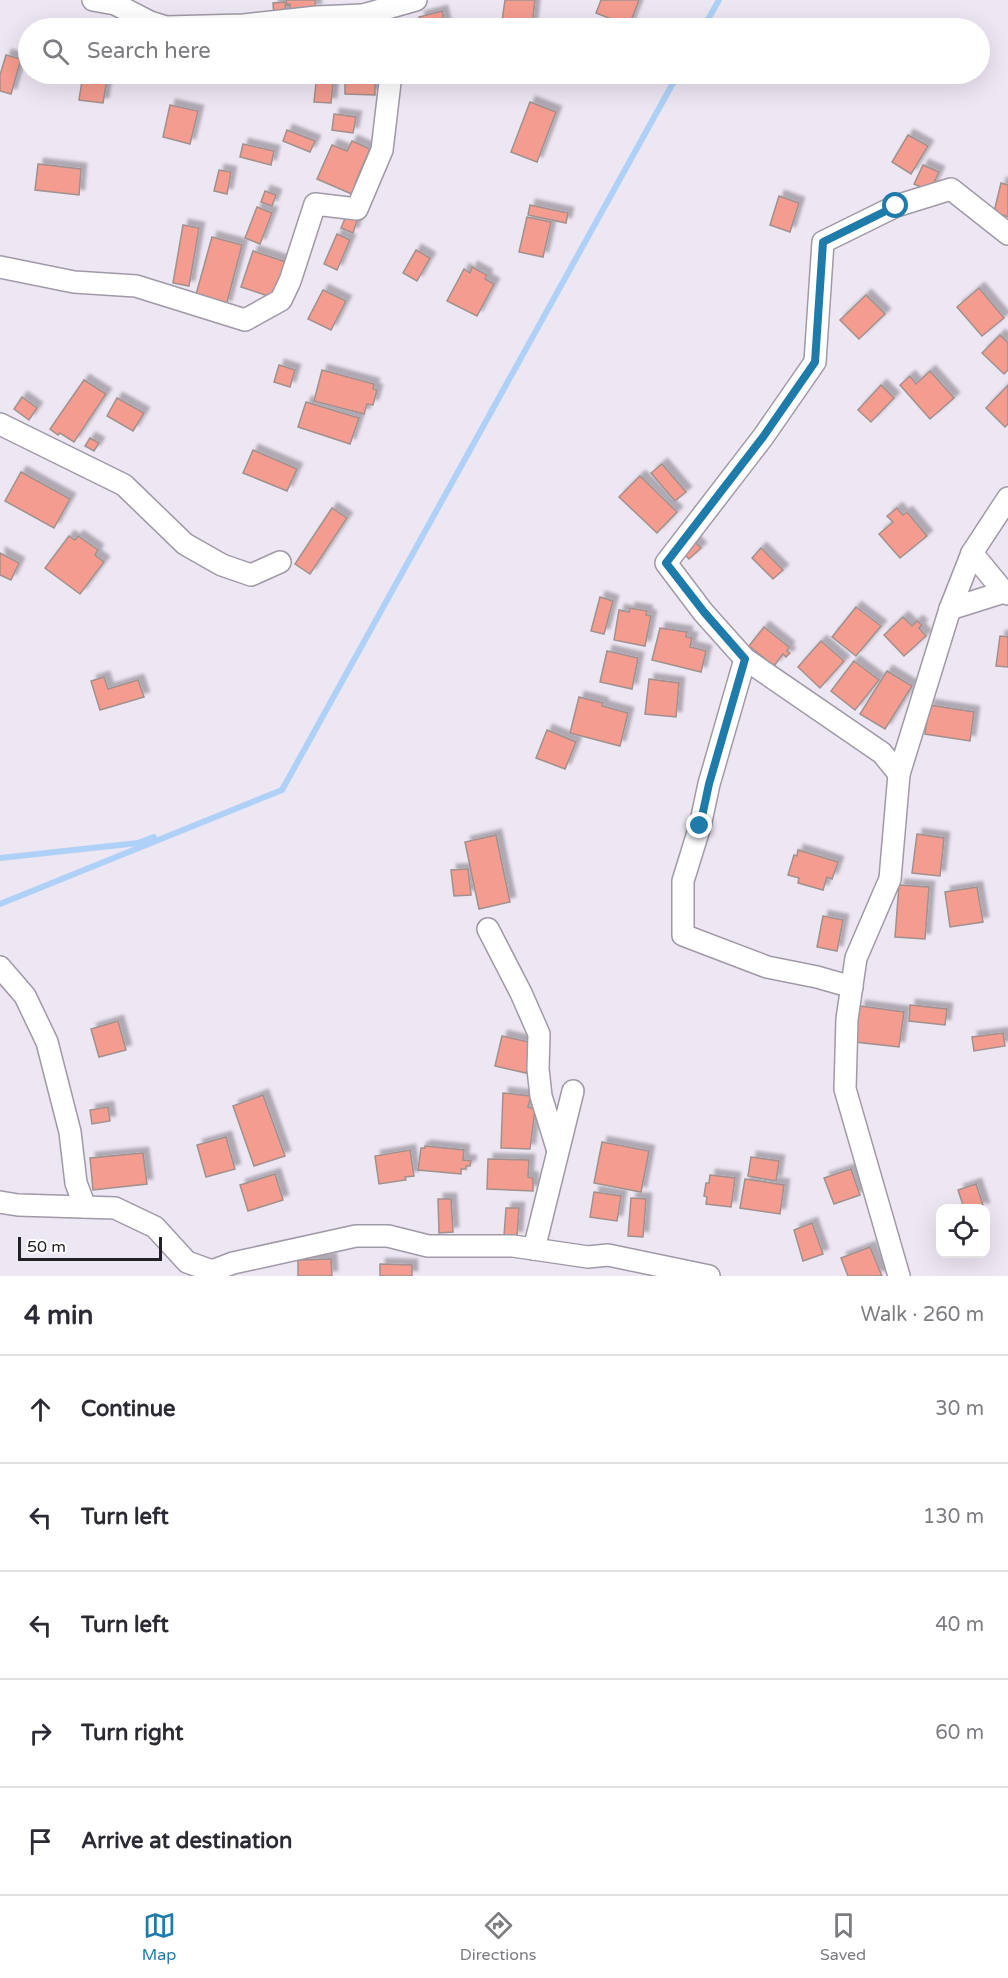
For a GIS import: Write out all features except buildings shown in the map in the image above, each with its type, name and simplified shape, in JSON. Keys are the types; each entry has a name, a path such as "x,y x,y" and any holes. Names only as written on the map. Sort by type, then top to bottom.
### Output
{"street":[{"path":"93,0 115,4 142,18"},
{"path":"377,18 416,0"},
{"path":"308,18 327,18"},
{"path":"0,267 74,282 136,286 244,320 281,300 290,281 315,204 357,209 382,150 390,84"},
{"path":"898,774 882,753 745,659 666,563 763,437 815,362 823,242 896,206 951,189 1008,234"},
{"path":"0,424 124,485 185,544 222,566 251,575 280,562"},
{"path":"899,1276 844,1089 847,1019 856,958 890,879 898,774 950,609 972,553 1008,498"},
{"path":"950,609 1006,593 972,553"},
{"path":"745,659 683,881 683,935 767,967 852,987"},
{"path":"488,929 511,972 539,1034 538,1070 541,1096 557,1148"},
{"path":"0,967 25,996 47,1042 70,1132 76,1183 85,1207"},
{"path":"534,1249 573,1090"},
{"path":"0,1202 18,1205 115,1208 155,1227 187,1262 212,1271 233,1263 356,1236 388,1236 428,1246 513,1246 588,1257 608,1255 709,1276"}],"waterway":[{"path":"709,18 719,0"},
{"path":"0,904 282,790 672,84"},
{"path":"0,858 138,843 154,837"}],"route":[{"path":"700,826 709,784 745,659 666,563 763,437 815,362 823,242 896,206"}]}
